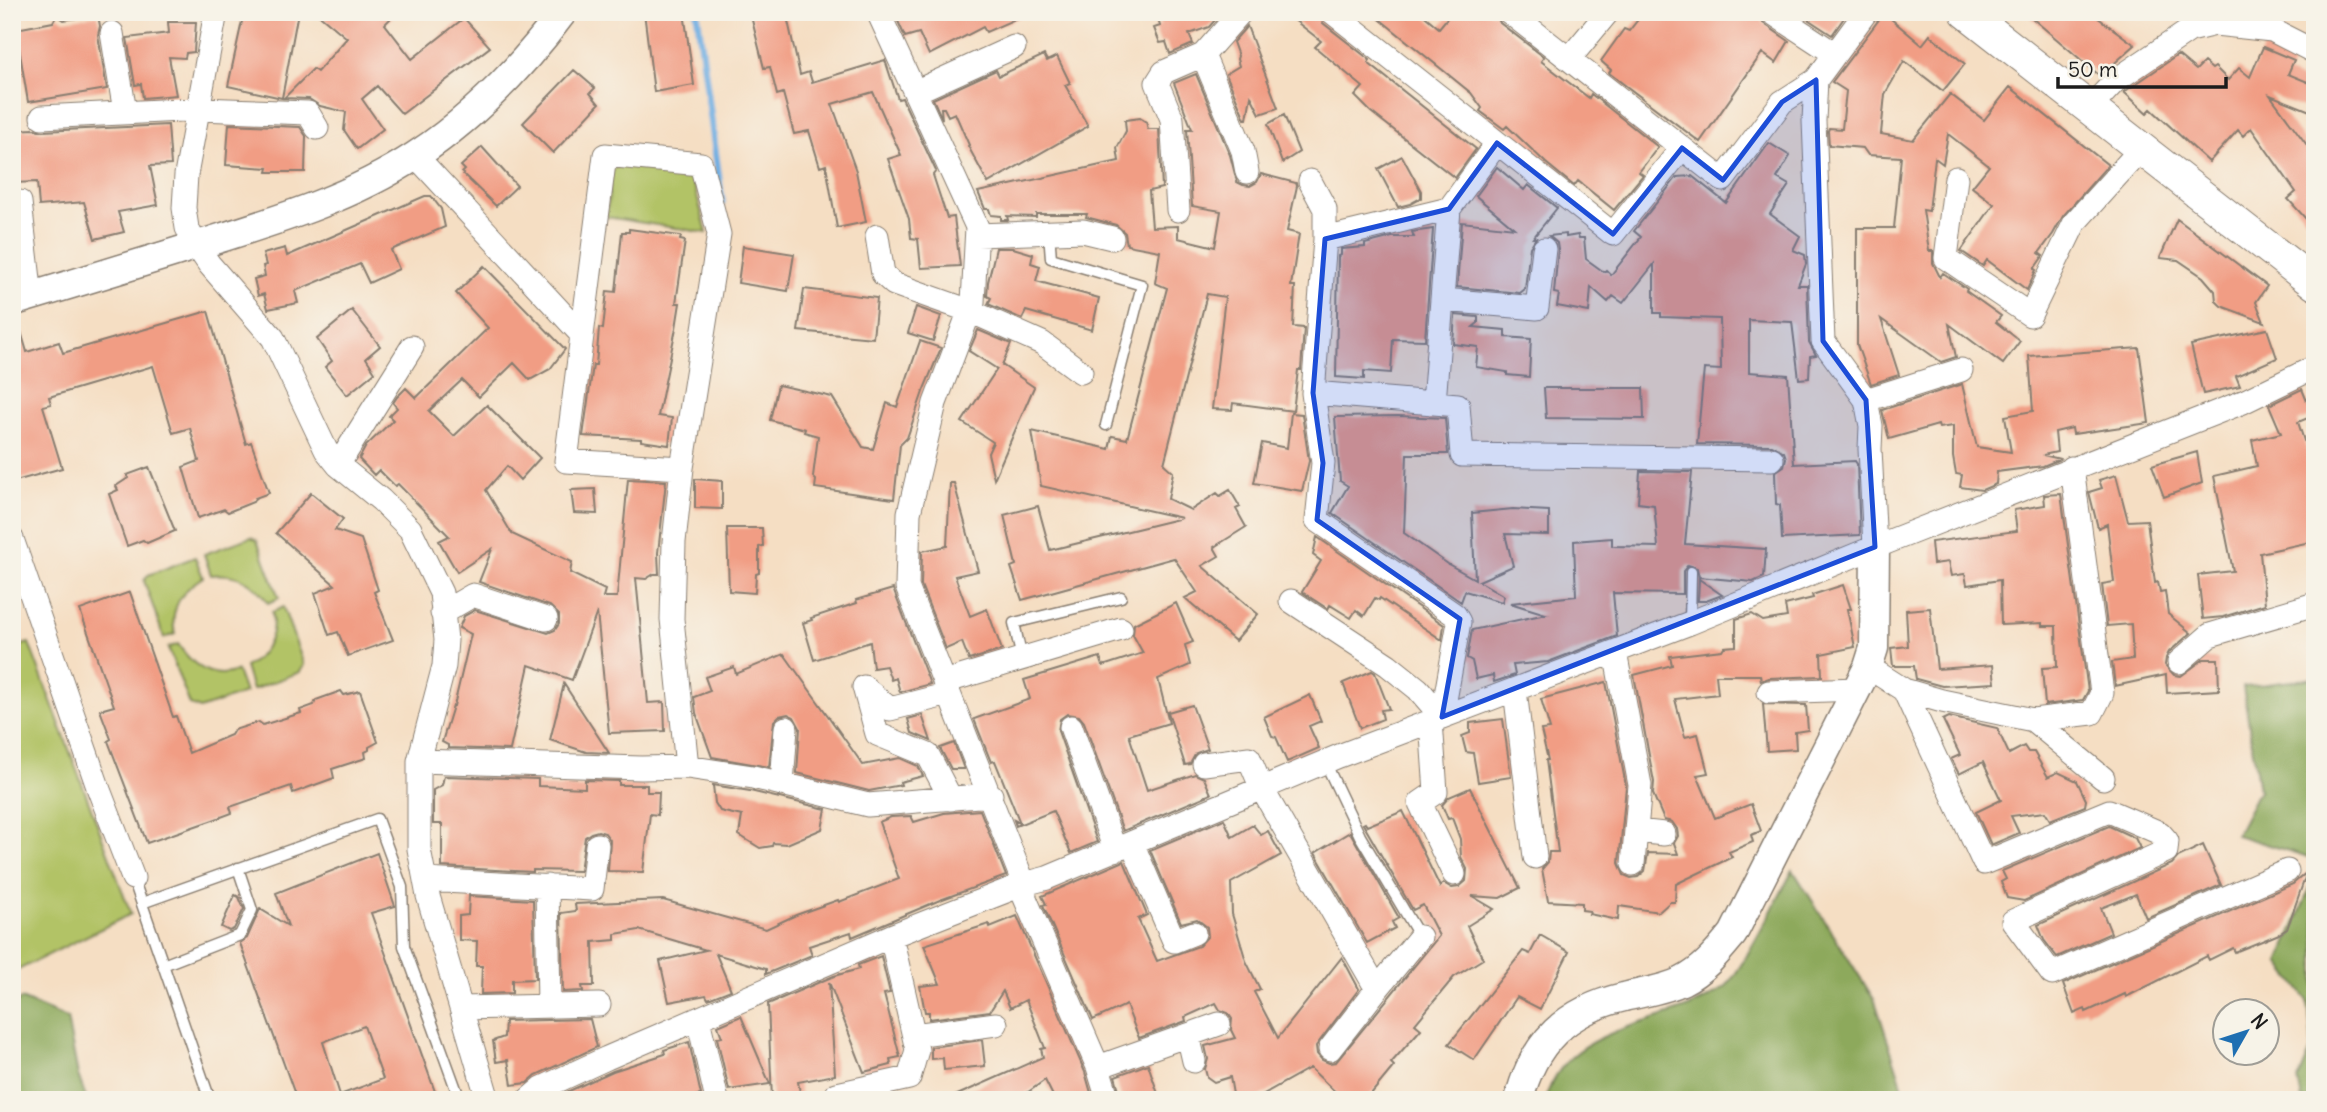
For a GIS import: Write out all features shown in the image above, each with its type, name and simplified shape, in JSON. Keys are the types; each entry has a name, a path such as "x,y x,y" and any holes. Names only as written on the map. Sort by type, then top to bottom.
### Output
{"main road":[{"path":"1966,12 2315,284"}],"street":[{"path":"216,12 186,175 184,208 187,228 196,246 273,338 326,450 338,465 381,500 410,529 441,593 446,639 444,666 419,761 419,849 425,880 488,1100"},
{"path":"20,202 21,300 258,227 334,198 415,155 452,128 501,84 540,42 563,12"},
{"path":"878,12 977,227 973,302 935,403 909,513 907,587 1024,884 1025,898 1098,1067 1108,1100"},
{"path":"1178,210 1172,119 1157,83 1164,72 1203,55 1241,12"},
{"path":"1332,12 1613,234 1682,148"},
{"path":"1508,12 1723,180 1782,102 1816,80 1866,12"},
{"path":"1569,59 1608,12"},
{"path":"1771,12 1835,54"},
{"path":"2089,109 2116,80 2190,30 2254,20 2315,52"},
{"path":"112,33 125,112"},
{"path":"915,92 1014,47"},
{"path":"1203,55 1243,150 1247,173"},
{"path":"1519,1100 1525,1074 1534,1060 1544,1045 1573,1016 1595,1006 1681,982 1712,960 1733,934 1863,678 1874,648 1875,547 1871,426 1866,400 1823,341 1814,121 1816,80"},
{"path":"42,117 200,108 308,113 317,128"},
{"path":"1434,403 1449,209 1497,143"},
{"path":"1956,178 1946,258 2030,315 2075,222 2141,149"},
{"path":"415,155 582,335"},
{"path":"682,468 566,461 605,155 701,164 719,234 682,468 674,542 672,619 687,767"},
{"path":"1310,181 1325,209 1313,393 1323,463 1317,520 1455,615 1459,622 1436,719 1436,792 1420,803 1454,874"},
{"path":"1325,239 1449,209"},
{"path":"977,235 1083,231 1112,238"},
{"path":"877,236 883,274 894,284 970,311 1042,343 1081,372"},
{"path":"1443,300 1537,308 1544,249"},
{"path":"338,465 412,347"},
{"path":"528,1100 542,1088 891,936 1024,884 1047,878 1325,762 1690,624 1875,547 2243,402 2315,367"},
{"path":"1866,400 1961,370"},
{"path":"1313,393 1458,405 1462,456 1772,460"},
{"path":"1769,692 1863,678 1942,701 2033,720 2092,713 2102,693 2072,468"},
{"path":"12,539 132,878"},
{"path":"442,613 472,595 546,619"},
{"path":"1291,601 1418,689 1436,719"},
{"path":"2179,662 2210,635 2315,604"},
{"path":"951,799 928,755 877,734 864,687 890,709 1022,659 1121,629"},
{"path":"1615,652 1640,785 1633,864"},
{"path":"1515,690 1535,857"},
{"path":"1904,690 1984,863 2109,811 2160,833 2167,841 2166,851 2013,921 2052,974 2287,871"},
{"path":"2033,720 2103,778"},
{"path":"1071,727 1123,847 1176,942"},
{"path":"782,784 786,728"},
{"path":"1205,764 1249,758 1262,789 1377,989"},
{"path":"419,761 687,767 753,777 868,805 990,795"},
{"path":"1637,831 1664,834"},
{"path":"425,880 592,889 597,845"},
{"path":"547,886 550,1006"},
{"path":"833,1100 837,1094 909,1078 917,1050 891,936"},
{"path":"1330,1049 1420,937"},
{"path":"461,1008 599,1005"},
{"path":"698,1019 717,1100"},
{"path":"914,1035 996,1024"},
{"path":"1098,1067 1219,1024"},
{"path":"1188,1035 1194,1060"}],"lane":[{"path":"1049,232 1051,258 1142,285 1106,425"},
{"path":"1690,624 1691,572"},
{"path":"1022,659 1014,623 1121,597"},
{"path":"1325,762 1360,836 1420,937"},
{"path":"142,903 377,819 402,887 404,946 460,1100"},
{"path":"163,965 240,934 252,910 239,868"},
{"path":"132,878 210,1100"}],"highlighted area":[{"path":"1816,80 1823,341 1866,400 1875,547 1442,717 1460,619 1317,520 1323,463 1313,393 1325,239 1449,209 1497,143 1613,234 1682,148 1723,180 1782,102"}],"green space":[{"path":"620,164 689,175 707,233 606,217 612,170"},
{"path":"251,537 257,540 279,598 268,603 257,589 244,580 228,575 211,575 204,554"},
{"path":"195,557 203,577 183,594 174,616 175,634 164,638 144,581 148,575"},
{"path":"283,607 304,665 300,672 252,690 245,667 259,657 268,644 272,629 272,612"},
{"path":"29,643 131,914 12,973 12,648"},
{"path":"178,644 189,658 203,669 219,674 237,671 245,693 200,709 190,705 168,648"},
{"path":"2315,678 2315,859 2236,835 2259,790 2243,687"},
{"path":"1793,870 1875,1001 1907,1100 1545,1100 1558,1073 1576,1054 1598,1039 1676,1012 1725,987 1748,953"},
{"path":"2315,876 2315,1100 2302,1100 2298,1080 2312,1047 2308,1001 2279,962"},
{"path":"21,999 67,1018 78,1075 87,1100 18,1100 12,1096 12,1005"}],"building":[{"path":"244,12 298,12 282,98 228,86"},
{"path":"316,12 397,12 385,24 412,59 464,18 490,47 402,114 377,86 362,99 383,129 357,149 344,130 346,112 320,106 309,99 284,98 313,69 317,72 347,38"},
{"path":"644,12 684,12 694,85 654,92"},
{"path":"750,12 786,12 800,75 809,72 812,82 885,60 898,99 902,98 936,171 933,175 947,218 954,217 960,266 921,268 918,239 911,238 909,219 888,159 901,155 873,92 832,104 856,171 866,222 837,228 826,165 820,167 809,131 794,134 783,93 777,95 770,67 764,68"},
{"path":"894,12 1031,12 986,32 983,27 929,55 919,33 905,37"},
{"path":"1156,12 1222,12 1209,27 1189,34 1193,44 1170,54 1166,42 1160,43 1154,28 1160,26"},
{"path":"1284,12 1318,12 1323,23 1370,60 1368,63 1476,149 1455,178 1371,112 1355,96 1363,87 1315,47 1321,41"},
{"path":"1371,12 1420,12 1439,28 1452,12 1495,12 1500,23 1544,57 1541,61 1589,98 1591,94 1658,147 1639,172 1643,175 1614,210 1578,181 1574,186 1507,126 1504,129 1480,111 1482,108 1471,93"},
{"path":"1644,12 1757,12 1763,23 1789,41 1776,63 1762,53 1700,142 1609,73 1611,70 1601,61 1624,29 1629,31"},
{"path":"1797,12 1848,12 1832,35"},
{"path":"2025,12 2090,12 2135,45 2100,76"},
{"path":"1884,13 1922,45 1930,35 1965,64 1943,91 1904,61 1885,94 1881,134 1913,140 1950,94 1984,120 2010,87 2108,165 2063,216 2039,253 2043,256 2034,269 2036,270 2027,290 1987,260 1983,266 1961,251 1994,204 1972,187 1989,166 1948,134 1943,164 1935,158 1929,211 1923,210 1929,251 1933,251 1933,263 1940,277 1943,273 2001,316 1996,322 2020,341 2003,364 1949,324 1956,357 1941,362 1881,319 1899,375 1871,384 1857,345 1857,228 1894,228 1901,157 1868,155 1863,148 1829,145 1828,131 1829,128 1842,129 1846,91 1832,82"},
{"path":"57,15 64,20 98,15 98,35 107,89 28,102 16,29 53,22"},
{"path":"168,22 196,22 194,52 186,53 185,58 169,57 176,95 143,98 141,84 135,85 127,38 169,33"},
{"path":"1247,26 1278,108 1260,114 1251,96 1245,119 1226,74 1239,66 1233,42"},
{"path":"2263,47 2294,60 2288,74 2315,85 2315,113 2270,95 2315,156 2315,229 2288,199 2296,192 2251,128 2243,136 2238,130 2209,162 2151,109 2147,113 2124,92 2178,55 2196,70 2204,62 2212,69 2215,67 2228,80 2239,68 2250,77"},
{"path":"1044,55 1047,61 1057,56 1070,83 1065,85 1088,126 988,183 968,146 955,113 948,116 944,108 941,108 942,119 933,99 996,70 999,76"},
{"path":"574,70 595,88 590,93 599,104 553,153 523,123"},
{"path":"1196,74 1230,155 1237,182 1250,186 1257,182 1261,174 1296,183 1297,186 1287,231 1299,234 1291,286 1295,286 1293,327 1304,328 1301,370 1298,370 1293,411 1233,403 1232,410 1212,409 1225,297 1207,294 1164,464 1173,472 1168,499 1191,510 1217,493 1220,496 1230,490 1240,507 1236,509 1246,527 1214,547 1219,556 1202,566 1258,614 1235,641 1185,598 1197,592 1174,558 1022,600 1011,567 1016,565 1004,515 1038,506 1050,550 1182,518 1041,486 1032,431 1109,449 1112,436 1127,439 1167,288 1155,283 1160,251 1127,245 1125,233 1116,225 1086,217 1087,214 1007,216 1008,220 1001,220 1001,216 991,215 989,209 985,209 978,192 1119,161 1117,148 1126,131 1125,120 1140,118 1146,122 1148,129 1159,129 1162,188 1149,191 1152,227 1178,226 1178,238 1215,247 1221,211 1192,206 1187,129 1192,129 1174,83"},
{"path":"1284,115 1299,152 1282,163 1268,124"},
{"path":"229,124 300,127 306,136 305,172 267,172 268,168 226,165"},
{"path":"168,125 171,165 150,166 158,205 118,212 124,232 95,239 84,202 39,206 37,182 12,183 12,130"},
{"path":"1769,143 1790,156 1777,178 1789,185 1770,214 1800,236 1793,250 1805,255 1806,264 1798,285 1807,285 1809,342 1816,355 1810,356 1809,378 1799,379 1792,322 1749,320 1749,372 1788,375 1794,464 1855,461 1860,535 1782,539 1780,505 1776,504 1775,472 1784,466 1784,452 1772,445 1697,444 1704,369 1721,370 1720,319 1661,317 1661,313 1654,313 1654,264 1623,303 1613,296 1608,302 1591,287 1589,312 1557,306 1559,294 1554,293 1558,250 1557,243 1549,236 1566,234 1566,237 1578,235 1579,238 1584,238 1586,259 1611,275 1641,237 1634,231 1677,177 1692,176 1726,203"},
{"path":"482,147 517,186 496,206 462,173 465,170 461,166"},
{"path":"1402,156 1421,191 1421,198 1398,207 1378,169"},
{"path":"1497,167 1524,190 1528,185 1557,208 1533,238 1536,238 1530,247 1525,289 1520,293 1457,287 1462,222 1514,228 1476,196"},
{"path":"425,196 431,196 441,209 445,227 391,250 399,269 369,283 360,264 295,291 298,303 268,309 264,294 258,296 254,279 265,276 263,254 285,248 287,256"},
{"path":"2177,219 2267,286 2256,302 2264,322 2221,306 2216,301 2215,291 2203,277 2178,260 2160,258"},
{"path":"629,229 681,236 680,240 685,241 676,303 680,303 658,416 672,418 669,445 641,439 583,436 593,365 596,365 599,328 603,329 607,291 616,292 622,232 629,232"},
{"path":"1433,229 1425,340 1393,339 1391,373 1364,371 1364,379 1336,377 1338,256 1341,255 1341,249 1365,247 1365,244 1392,237 1414,237 1412,232"},
{"path":"743,246 794,254 788,291 738,283"},
{"path":"996,248 1013,248 1033,254 1031,263 1040,266 1036,281 1099,298 1092,330 1026,311 1022,319 988,304 991,298 987,296 988,282"},
{"path":"484,266 565,349 550,369 530,380 514,363 479,397 462,380 429,411 454,436 487,405 540,458 520,480 507,466 486,490 512,534 572,562 570,573 605,590 603,597 617,597 628,479 666,481 658,553 659,574 646,579 636,578 648,703 664,702 665,731 609,733 597,612 572,680 529,665 510,750 448,748 448,745 442,742 454,706 471,634 459,628 464,616 475,610 548,633 555,630 559,624 559,615 550,606 479,582 492,549 457,572 439,541 449,536 398,484 395,486 379,470 374,475 359,459 366,446 393,420 389,416 397,408 393,403 397,397 406,388 416,398 488,328 456,293"},
{"path":"804,289 877,298 873,338 798,331"},
{"path":"916,307 941,316 933,341 908,333"},
{"path":"352,310 380,346 366,358 375,372 347,395 325,367 332,361 317,339"},
{"path":"208,311 246,444 251,442 269,493 228,512 224,509 198,518 183,467 199,461 190,428 173,433 153,366 49,397 51,404 43,406 62,468 12,482 12,459 18,456 12,440 12,319 17,318 27,352 59,342 63,353"},
{"path":"1455,315 1478,317 1478,323 1473,327 1505,330 1505,337 1531,339 1529,377 1507,375 1507,372 1476,367 1478,347 1453,344"},
{"path":"2267,329 2277,358 2236,376 2240,386 2203,394 2191,345"},
{"path":"978,330 1011,344 1002,365 1034,387 994,479 988,453 993,442 962,422 997,369 969,351"},
{"path":"920,341 941,348 907,438 900,445 894,499 815,488 816,480 813,477 818,436 804,432 805,429 770,420 778,385 832,397 863,447 873,449 887,403 897,407"},
{"path":"2139,348 2149,423 2073,434 2072,428 2055,432 2057,452 2043,455 2060,459 2043,466 1997,472 1996,484 1982,490 1960,487 1962,475 1956,474 1953,457 1953,426 1939,428 1938,425 1889,439 1882,410 1962,384 1977,447 2011,452 2005,416 2033,411 2029,356"},
{"path":"1544,388 1643,388 1644,419 1546,418"},
{"path":"2302,389 2313,416 2298,422 2315,475 2315,541 2260,553 2265,604 2223,617 2203,619 2198,575 2233,571 2214,476 2257,466 2252,440 2281,433 2269,405"},
{"path":"1291,413 1302,414 1309,461 1302,491 1254,483 1262,443 1287,448"},
{"path":"1335,417 1445,418 1448,454 1407,454 1404,533 1448,564 1475,579 1472,513 1513,509 1549,511 1549,535 1505,534 1513,566 1479,581 1504,596 1502,602 1465,591 1461,602 1332,513 1348,486 1340,481"},
{"path":"2197,452 2202,483 2164,497 2152,465"},
{"path":"149,467 175,531 147,543 143,540 127,546 109,494 118,490 116,486 128,478 127,475"},
{"path":"1640,471 1692,472 1685,544 1766,549 1764,577 1753,582 1699,577 1697,568 1688,565 1683,571 1683,594 1613,593 1617,636 1548,662 1513,665 1515,675 1494,682 1493,675 1476,679 1472,661 1467,658 1472,630 1546,614 1510,603 1576,596 1574,541 1612,538 1612,546 1658,547 1654,505 1638,503"},
{"path":"2116,475 2128,521 2147,520 2155,583 2158,582 2160,592 2165,591 2168,614 2191,633 2169,652 2165,665 2174,675 2181,676 2204,659 2218,659 2219,690 2167,693 2166,675 2115,686 2112,662 2133,659 2131,624 2107,626 2102,584 2114,582 2107,524 2098,528 2089,492 2102,488 2099,480"},
{"path":"695,479 722,481 722,509 695,508"},
{"path":"950,483 954,483 978,571 955,576 970,616 987,609 1002,650 969,660 962,642 946,649 921,585 922,551 947,546"},
{"path":"595,489 597,514 574,513 571,490"},
{"path":"311,493 343,519 335,530 361,539 378,590 374,592 393,640 348,656 338,632 329,635 315,593 335,585 276,533"},
{"path":"2061,494 2088,691 2083,700 2045,705 2042,668 2057,667 2056,626 2042,626 2042,623 2001,625 2000,580 1967,585 1965,574 1951,576 1948,562 1933,564 1931,542 2017,531 2014,510 2045,505 2044,495"},
{"path":"727,528 762,528 763,546 759,547 759,573 756,574 755,593 729,591"},
{"path":"1317,537 1444,625 1442,640 1380,598 1375,598 1364,616 1356,610 1351,618 1330,605 1328,609 1302,592 1321,561 1313,555"},
{"path":"1699,579 1722,595 1698,601"},
{"path":"1843,585 1851,609 1847,609 1855,647 1821,654 1822,676 1769,678 1761,681 1760,675 1716,675 1718,694 1675,699 1685,737 1698,734 1708,773 1697,775 1715,818 1751,804 1761,831 1751,835 1753,842 1729,852 1732,857 1676,884 1675,902 1670,902 1659,912 1619,906 1618,920 1589,914 1590,911 1582,910 1582,903 1548,901 1542,869 1548,862 1549,852 1558,852 1548,760 1541,730 1550,729 1541,699 1606,682 1626,786 1619,863 1624,875 1638,877 1645,871 1648,853 1678,854 1674,843 1678,836 1672,822 1664,820 1653,794 1654,782 1634,675 1672,665 1670,656 1736,646 1736,619 1752,614 1763,621 1787,617 1785,605 1813,598 1812,595"},
{"path":"893,589 930,684 900,692 896,678 891,680 886,666 873,668 870,642 814,660 803,623 857,603 856,600"},
{"path":"130,592 173,717 176,716 189,753 231,735 234,730 259,722 263,725 301,713 300,710 314,705 316,700 341,691 344,695 360,691 378,742 365,752 366,758 332,769 334,778 293,793 291,786 230,807 232,813 147,843 108,741 111,739 100,710 114,706 80,610"},
{"path":"1176,603 1193,642 1185,645 1190,665 1158,679 1169,723 1129,735 1147,790 1195,774 1204,778 1211,794 1123,831 1084,722 1079,716 1067,714 1060,719 1058,731 1097,842 1071,853 1053,811 1016,826 1014,820 1020,823 995,761 991,762 974,719 1030,699 1024,680 1100,657 1103,666 1143,653 1133,635 1134,624"},
{"path":"1930,608 1937,669 1993,665 1995,683 1942,686 1916,679 1914,666 1893,666 1891,648 1908,646 1906,610"},
{"path":"784,654 863,765 900,758 918,766 923,776 900,782 901,785 869,791 797,773 800,728 794,717 788,714 779,716 774,721 769,767 712,757 696,713 694,697 710,691 705,677 734,667 736,674"},
{"path":"1372,671 1389,709 1381,710 1383,719 1360,728 1343,683"},
{"path":"564,684 609,753 586,752 550,740"},
{"path":"1310,695 1321,721 1309,726 1319,748 1287,762 1264,717"},
{"path":"1763,704 1806,705 1808,730 1795,732 1796,749 1767,751"},
{"path":"1192,705 1208,749 1196,753 1190,764 1185,765 1168,712"},
{"path":"922,715 931,741 912,733 908,719"},
{"path":"1949,717 1997,728 2009,754 2024,746 2028,752 2034,752 2048,777 2058,772 2077,781 2086,800 2085,806 2050,820 2045,812 2011,816 2019,833 1991,845 1976,812 2001,800 1983,762 1959,774 1951,759 1960,755 1943,720"},
{"path":"1503,719 1511,777 1478,782 1473,753 1466,752 1462,736 1470,733 1470,723"},
{"path":"954,743 964,769 951,769 940,748"},
{"path":"444,776 538,779 538,786 585,788 585,780 619,781 619,785 647,785 647,792 659,792 658,815 650,814 643,872 608,871 610,840 605,833 598,831 585,837 580,871 533,872 442,867 442,824 433,824 433,790 442,785"},
{"path":"713,785 826,809 822,829 787,844 773,843 772,846 760,848 739,835 742,816 720,811 715,803"},
{"path":"1470,788 1520,888 1500,898 1472,896 1494,909 1467,926 1483,959 1454,977 1415,1024 1421,1029 1391,1063 1394,1066 1366,1100 1344,1100 1310,1068 1253,1100 1234,1100 1230,1077 1214,1082 1207,1077 1205,1069 1208,1059 1205,1046 1235,1038 1231,1030 1232,1019 1228,1013 1220,1010 1216,1003 1185,1017 1186,1021 1139,1038 1126,1005 1093,1020 1043,905 1046,904 1042,896 1124,861 1147,915 1138,919 1157,961 1199,946 1208,936 1207,927 1197,919 1181,923 1150,850 1224,819 1232,837 1253,825 1261,835 1268,831 1281,855 1231,883 1232,914 1246,961 1260,989 1254,992 1278,1038 1342,957 1359,989 1316,1046 1317,1054 1322,1060 1336,1062 1439,936 1423,905 1413,910 1363,824 1367,826 1403,811 1440,887 1443,883 1452,888 1459,887 1466,881 1467,869 1461,857 1460,839 1452,818 1448,819 1442,805 1449,797"},
{"path":"980,810 1006,876 852,937 851,932 809,946 812,955 766,974 766,969 716,954 731,990 708,999 706,995 669,1002 660,961 706,950 639,930 615,934 615,940 593,942 594,986 582,986 583,991 563,992 561,913 576,911 575,904 663,900 766,929 796,915 899,879 879,822 891,817 911,816 914,822 944,813"},
{"path":"2109,826 2135,838 2140,848 2024,901 2007,898 2001,882 2006,879 2002,871"},
{"path":"1350,832 1399,918 1392,922 1395,928 1367,943 1315,853"},
{"path":"2203,845 2221,885 2146,918 2136,894 2101,908 2111,933 2057,957 2044,940 2038,925 2172,864 2178,857"},
{"path":"377,853 395,906 371,913 438,1100 297,1100 240,943 247,938 260,909 288,926 276,893","holes":["364,1026 383,1079 340,1095 323,1042"]},
{"path":"2307,872 2287,929 2279,934 2235,952 2233,948 2209,960 2207,956 2126,997 2125,994 2086,1012 2085,1009 2074,1014 2063,984 2293,884"},
{"path":"235,895 239,897 244,909 234,929 229,931 221,927"},
{"path":"469,896 533,900 535,979 512,980 512,993 481,994 482,966 476,966 477,941 459,940 459,916 468,915"},
{"path":"1017,916 1085,1072 1093,1100 1055,1100 1045,1080 1017,1100 946,1100 1043,1057 1041,1049 1045,1048 1026,1000 1010,1008 1003,991 990,1011 929,1019 920,986 940,984 924,945 989,924 990,927"},
{"path":"1540,935 1569,952 1540,1009 1517,997 1474,1060 1449,1044 1523,951 1530,954"},
{"path":"881,956 890,993 884,994 900,1057 890,1059 891,1065 864,1072 829,982 835,1075 798,1082 801,1097 772,1100 768,1004 834,976 859,969 858,965"},
{"path":"741,1016 770,1084 729,1090 717,1038 722,1037 718,1026"},
{"path":"590,1019 597,1047 536,1075 527,1083 512,1085 508,1060 496,1062 493,1041 504,1037 505,1021"},
{"path":"982,1040 985,1066 944,1070 943,1058 931,1059 931,1047"},
{"path":"689,1042 701,1095 694,1096 695,1100 559,1100 558,1096 613,1071 665,1054 664,1050"},
{"path":"1148,1064 1160,1100 1122,1100 1115,1076"}],"waterway":[{"path":"697,12 722,202"}]}
